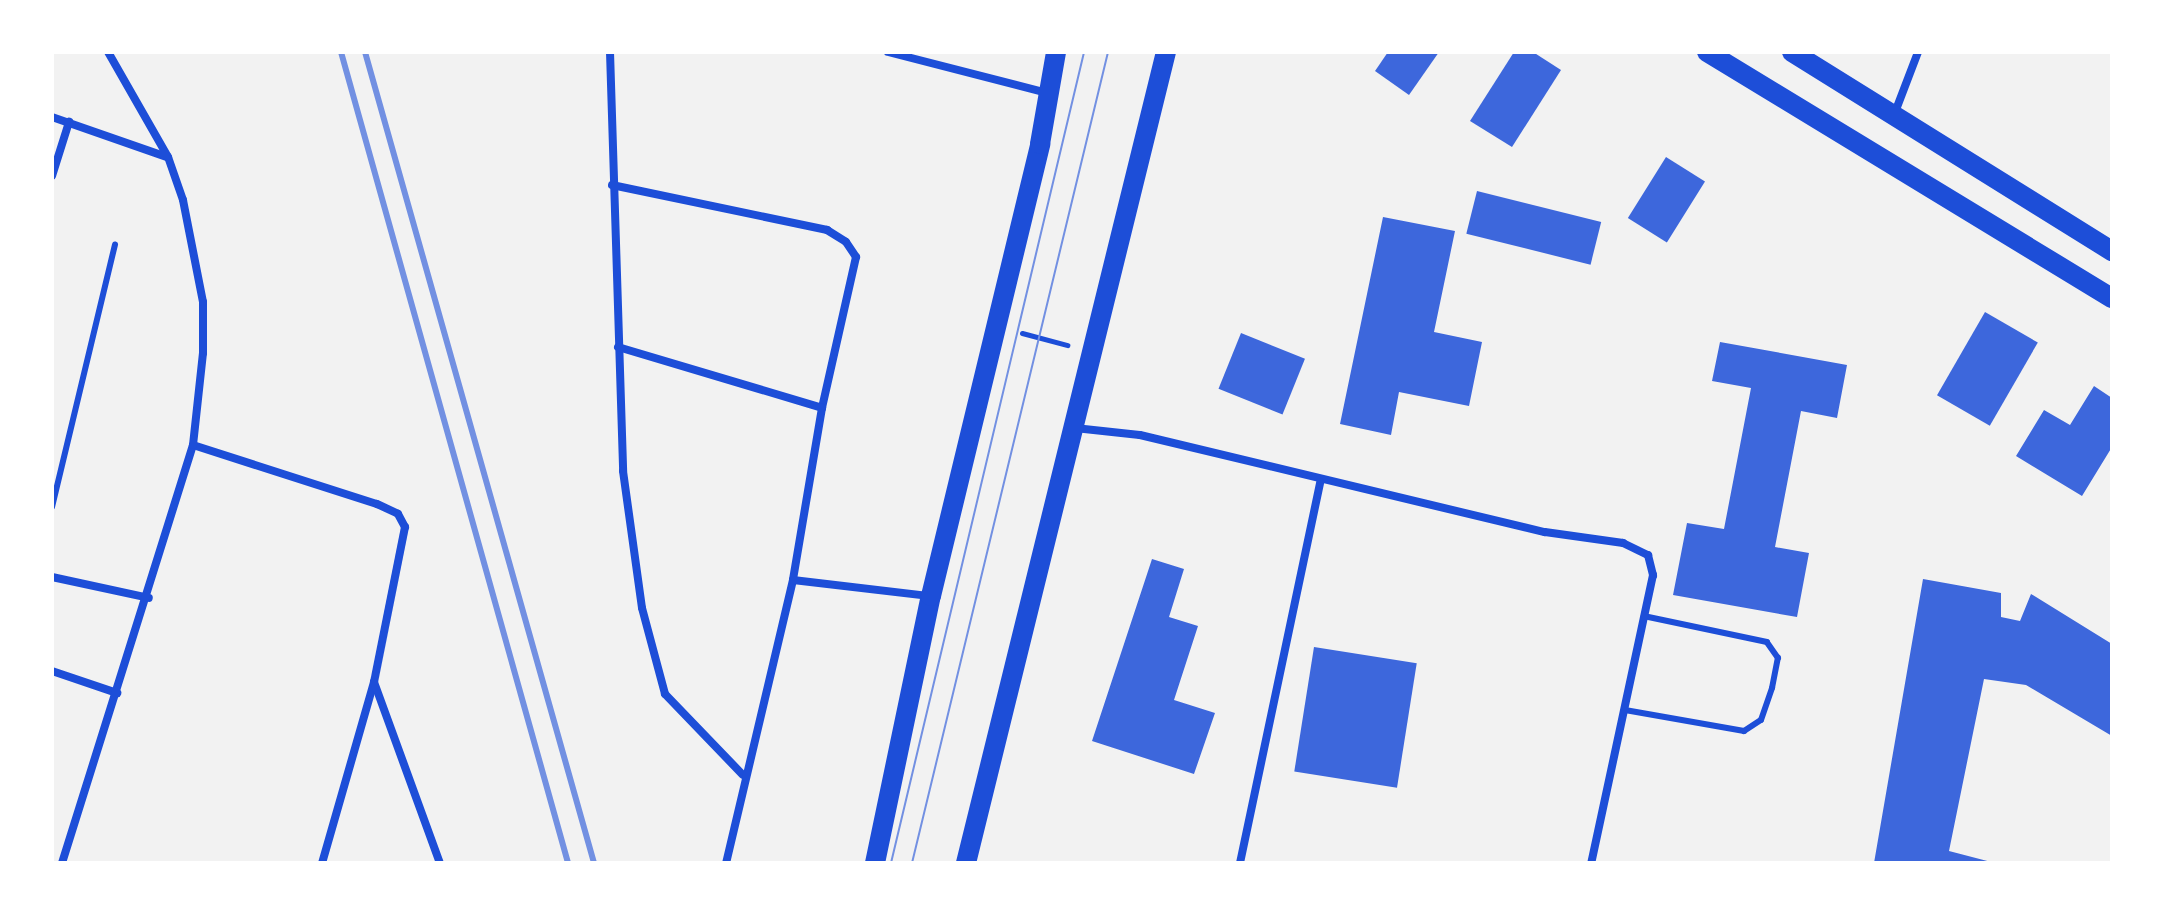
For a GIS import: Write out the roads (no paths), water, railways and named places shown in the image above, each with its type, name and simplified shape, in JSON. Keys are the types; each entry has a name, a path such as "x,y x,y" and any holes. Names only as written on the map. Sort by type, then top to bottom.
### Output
{"main road":[{"path":"875,863 931,596 1056,52"},
{"path":"966,863 1094,352 1132,176 1166,52"},
{"path":"1707,52 2112,298"},
{"path":"1792,52 2112,251"}],"street":[{"path":"62,863 149,598 193,445 203,302 183,200 168,157 108,52"},
{"path":"610,52 623,471 655,667 675,710 743,775"},
{"path":"888,52 1049,93"},
{"path":"1894,117 1918,52"},
{"path":"52,117 168,157"},
{"path":"52,176 69,122"},
{"path":"612,185 827,230 846,242 856,269 822,408 793,580 743,775 726,863"},
{"path":"618,347 822,408"},
{"path":"1074,428 1140,435 1320,482 1637,547 1652,563 1625,710 1591,863"},
{"path":"193,445 363,499 402,518 404,542 374,682 322,863"},
{"path":"1240,863 1320,482"},
{"path":"52,577 149,598"},
{"path":"793,580 931,596"},
{"path":"52,671 117,693"},
{"path":"374,682 440,863"}],"lane":[{"path":"52,507 115,244"},
{"path":"1625,710 1744,731 1761,720 1772,688 1778,658 1767,642 1644,616"}],"tram line":[{"path":"891,863 1084,52"},
{"path":"912,863 1108,52"}],"railway":[{"path":"341,52 568,863"},
{"path":"365,52 594,863"}]}
